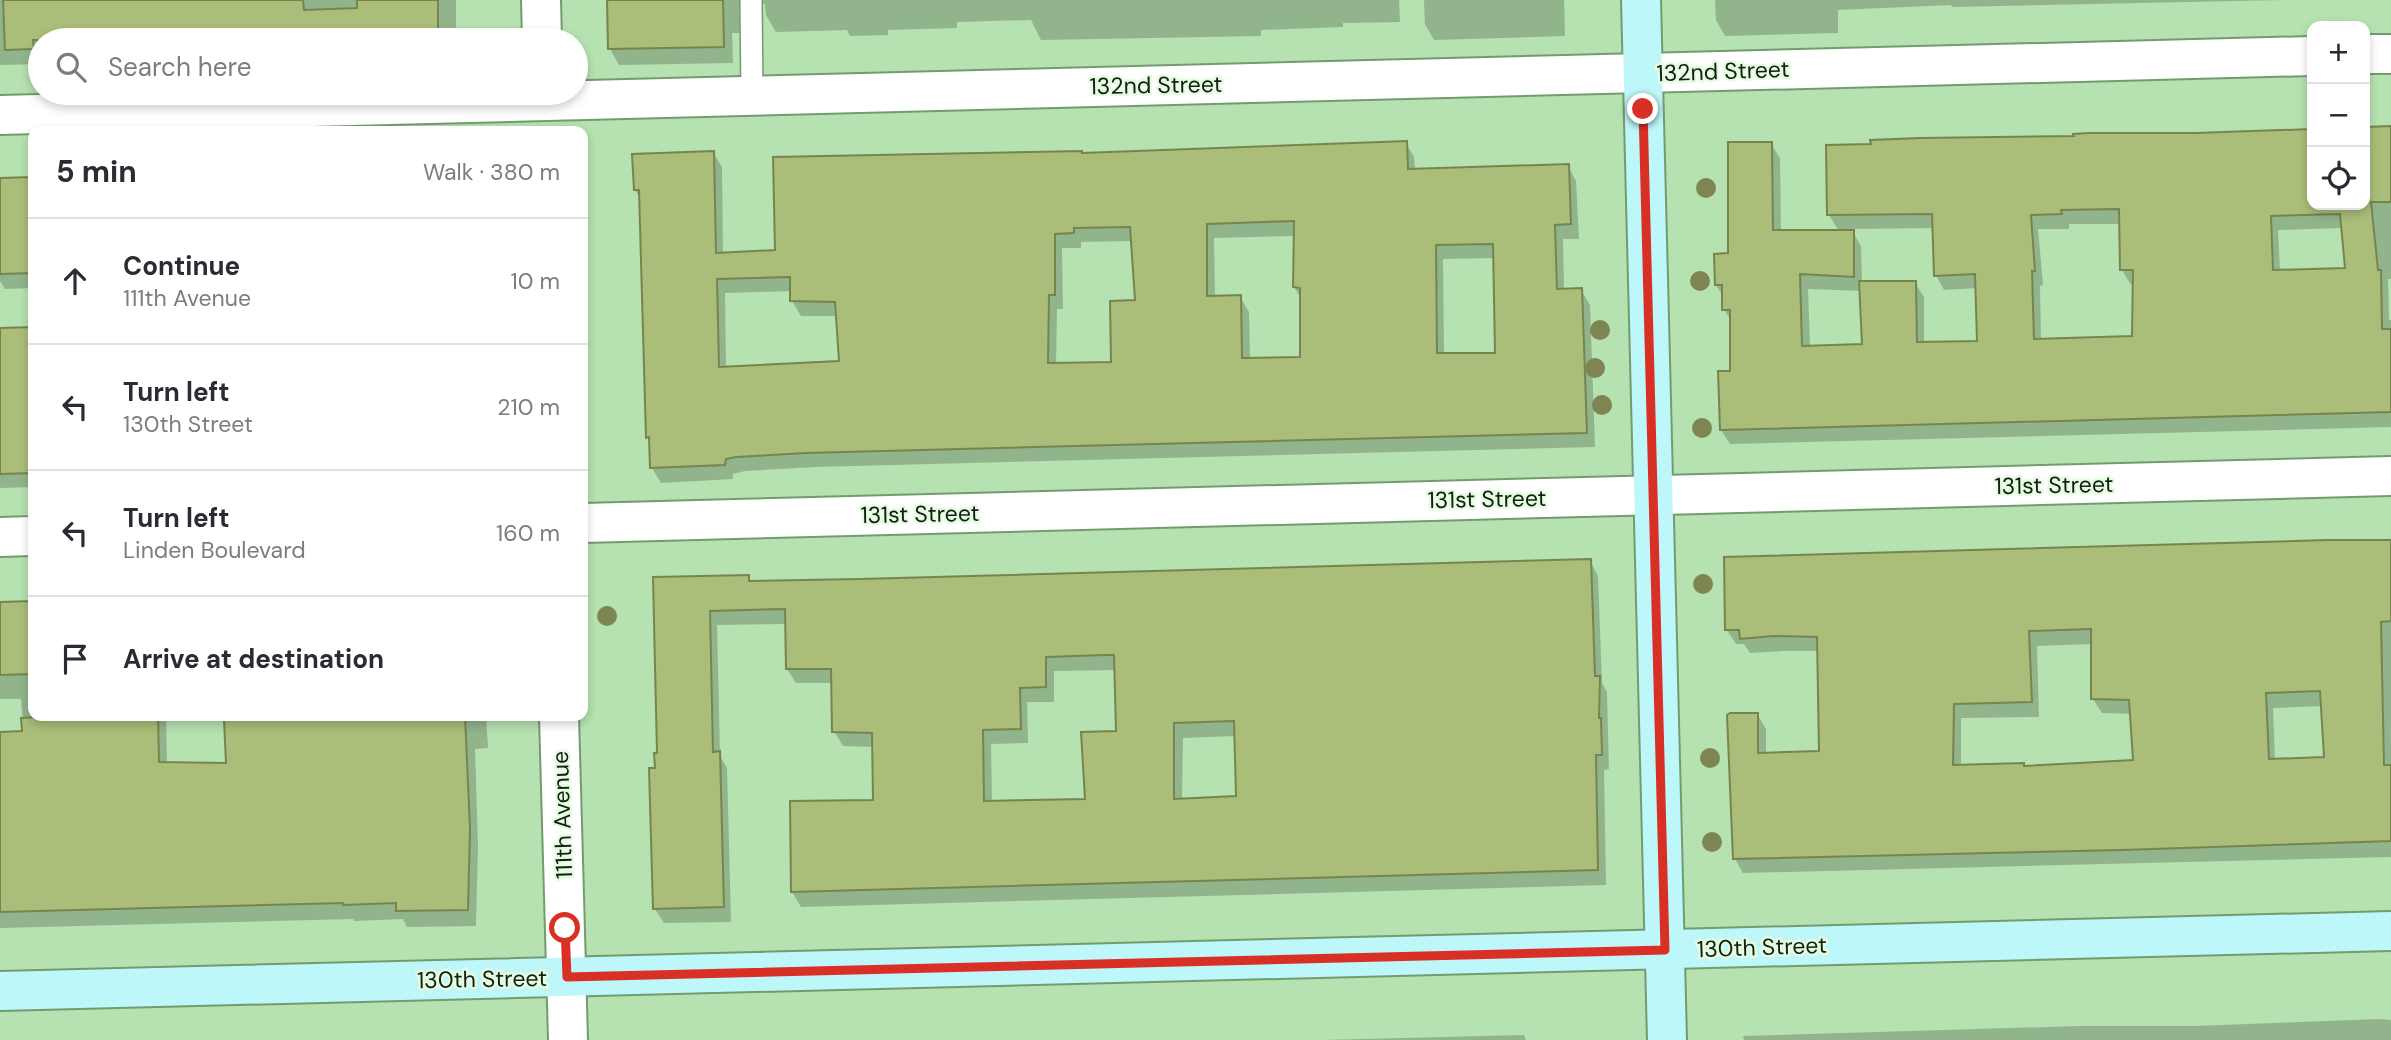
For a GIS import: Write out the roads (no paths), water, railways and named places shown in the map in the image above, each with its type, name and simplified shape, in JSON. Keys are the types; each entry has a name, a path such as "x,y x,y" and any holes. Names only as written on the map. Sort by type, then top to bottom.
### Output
{"street":[{"path":"541,0 542,28"},
{"path":"1641,0 1667,1040"},
{"path":"2370,54 2391,54"},
{"name":"132nd Street","path":"0,114 544,108 752,95 2307,56"},
{"name":"131st Street","path":"588,523 2391,476"},
{"path":"0,537 28,536"},
{"name":"111th Avenue","path":"559,721 568,1040"},
{"name":"130th Street","path":"0,991 2391,931"}],"lane":[{"path":"751,0 752,95"}]}
